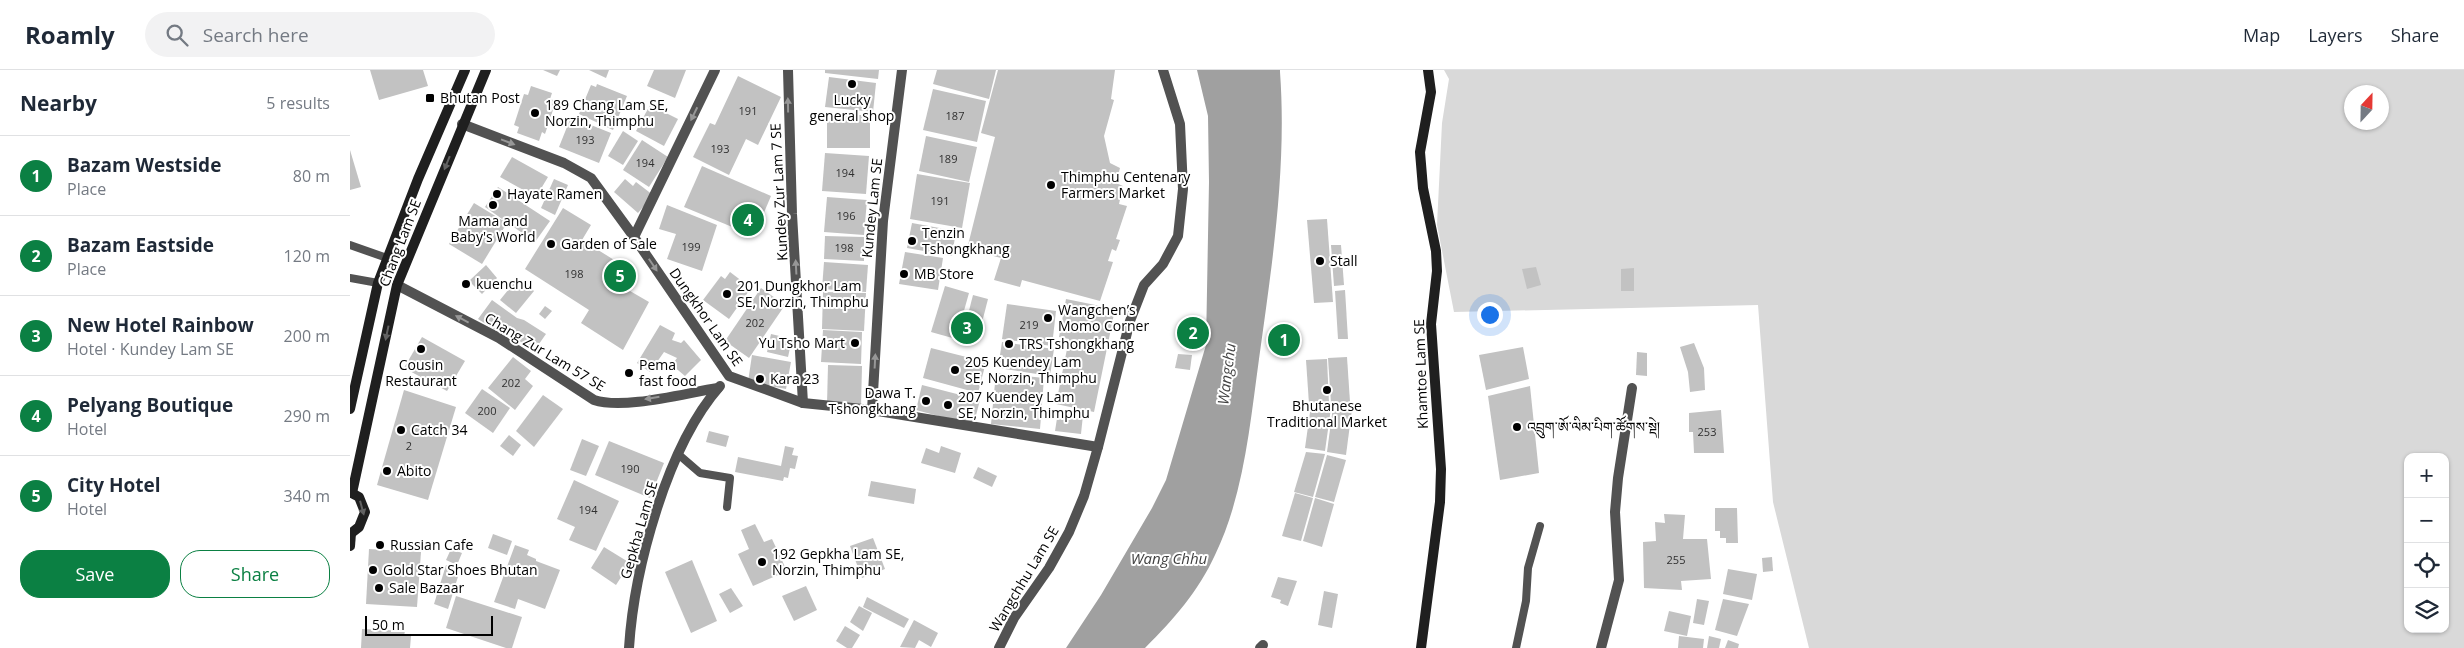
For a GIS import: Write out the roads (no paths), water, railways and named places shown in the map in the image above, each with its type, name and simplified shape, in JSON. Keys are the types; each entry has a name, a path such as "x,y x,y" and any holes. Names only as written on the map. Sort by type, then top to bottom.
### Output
{"main road":[{"name":"Chang Lam SE","path":"350,409 378,282 465,70"},
{"name":"Chang Lam SE","path":"351,492 397,285 462,124 486,70"},
{"name":"Khamtoe Lam SE","path":"1420,648 1440,494 1431,324 1437,271 1436,250 1422,188 1420,152 1431,92 1428,70"},
{"path":"350,546 351,533 359,527 365,512 359,498 351,492"}],"street":[{"path":"634,237 715,70"},
{"name":"Kundey Zur Lam 7 SE","path":"788,70 792,214 803,403"},
{"name":"Kundey Lam SE","path":"872,410 883,220 902,70"},
{"name":"Wangchhu Lam SE","path":"999,648 1014,618 1049,568 1069,532 1084,496 1130,321 1144,286 1163,264 1178,236 1183,189 1180,124 1163,70"},
{"name":"Dungkhor Lam SE","path":"462,124 564,163 591,178 634,237 729,376 803,403 872,410 1098,447"},
{"name":"Chang Zur Lam 57 SE","path":"397,285 499,338 594,400 606,404 625,403 718,388"},
{"name":"Gepkha Lam SE","path":"629,648 631,613 654,519 678,454 693,426 718,388 729,376"},
{"path":"1601,648 1617,595 1619,580 1615,512 1632,388"}],"lane":[{"path":"350,245 387,258"},
{"path":"350,278 378,282"},
{"path":"678,454 700,473 730,478 727,507"},
{"path":"1516,648 1526,600 1528,568 1540,526"}],"water":[{"name":"Wang Chhu","path":"1197,70 1280,70 1282,108 1277,216 1252,409 1239,484 1225,532 1201,581 1166,626 1145,648 1066,648 1101,595 1152,508 1166,480 1206,345 1209,182 1208,116"}],"place":[{"name":"Lucky general shop","path":"852,84"},
{"name":"Bhutan Post","path":"430,98"},
{"name":"189 Chang Lam SE, Norzin, Thimphu","path":"535,113"},
{"name":"Thimphu Centenary Farmers Market","path":"1051,185"},
{"name":"Hayate Ramen","path":"497,194"},
{"name":"Mama and Baby's World","path":"493,205"},
{"name":"Pelyang Boutique","path":"748,220"},
{"name":"Tenzin Tshongkhang","path":"912,241"},
{"name":"Garden of Sale","path":"551,244"},
{"name":"Stall","path":"1320,261"},
{"name":"MB Store","path":"904,274"},
{"name":"City Hotel","path":"620,276"},
{"name":"kuenchu","path":"466,284"},
{"name":"201 Dungkhor Lam SE, Norzin, Thimphu","path":"727,294"},
{"name":"Wangchen’s Momo Corner","path":"1048,318"},
{"name":"New Hotel Rainbow","path":"967,328"},
{"name":"Bazam Eastside","path":"1193,333"},
{"name":"Bazam Westside","path":"1284,340"},
{"name":"Yu Tsho Mart","path":"855,343"},
{"name":"TRS Tshongkhang","path":"1009,344"},
{"name":"Cousin Restaurant","path":"421,349"},
{"name":"205 Kuendey Lam SE, Norzin, Thimphu","path":"955,370"},
{"name":"Pema fast food","path":"629,373"},
{"name":"Kara 23","path":"760,379"},
{"name":"Bhutanese Traditional Market","path":"1327,390"},
{"name":"Dawa T. Tshongkhang","path":"926,401"},
{"name":"207 Kuendey Lam SE, Norzin, Thimphu","path":"948,405"},
{"name":"འབྲུག་ཨོ་ལིམ་པིག་ཚོགས་སྡེ།","path":"1517,427"},
{"name":"Catch 34","path":"401,430"},
{"name":"Abito","path":"387,471"},
{"name":"Russian Cafe","path":"380,545"},
{"name":"192 Gepkha Lam SE, Norzin, Thimphu","path":"762,562"},
{"name":"Gold Star Shoes Bhutan","path":"373,570"},
{"name":"Sale Bazaar","path":"379,588"}],"water label":[{"name":"Wangchu","path":"1227,374"}]}
